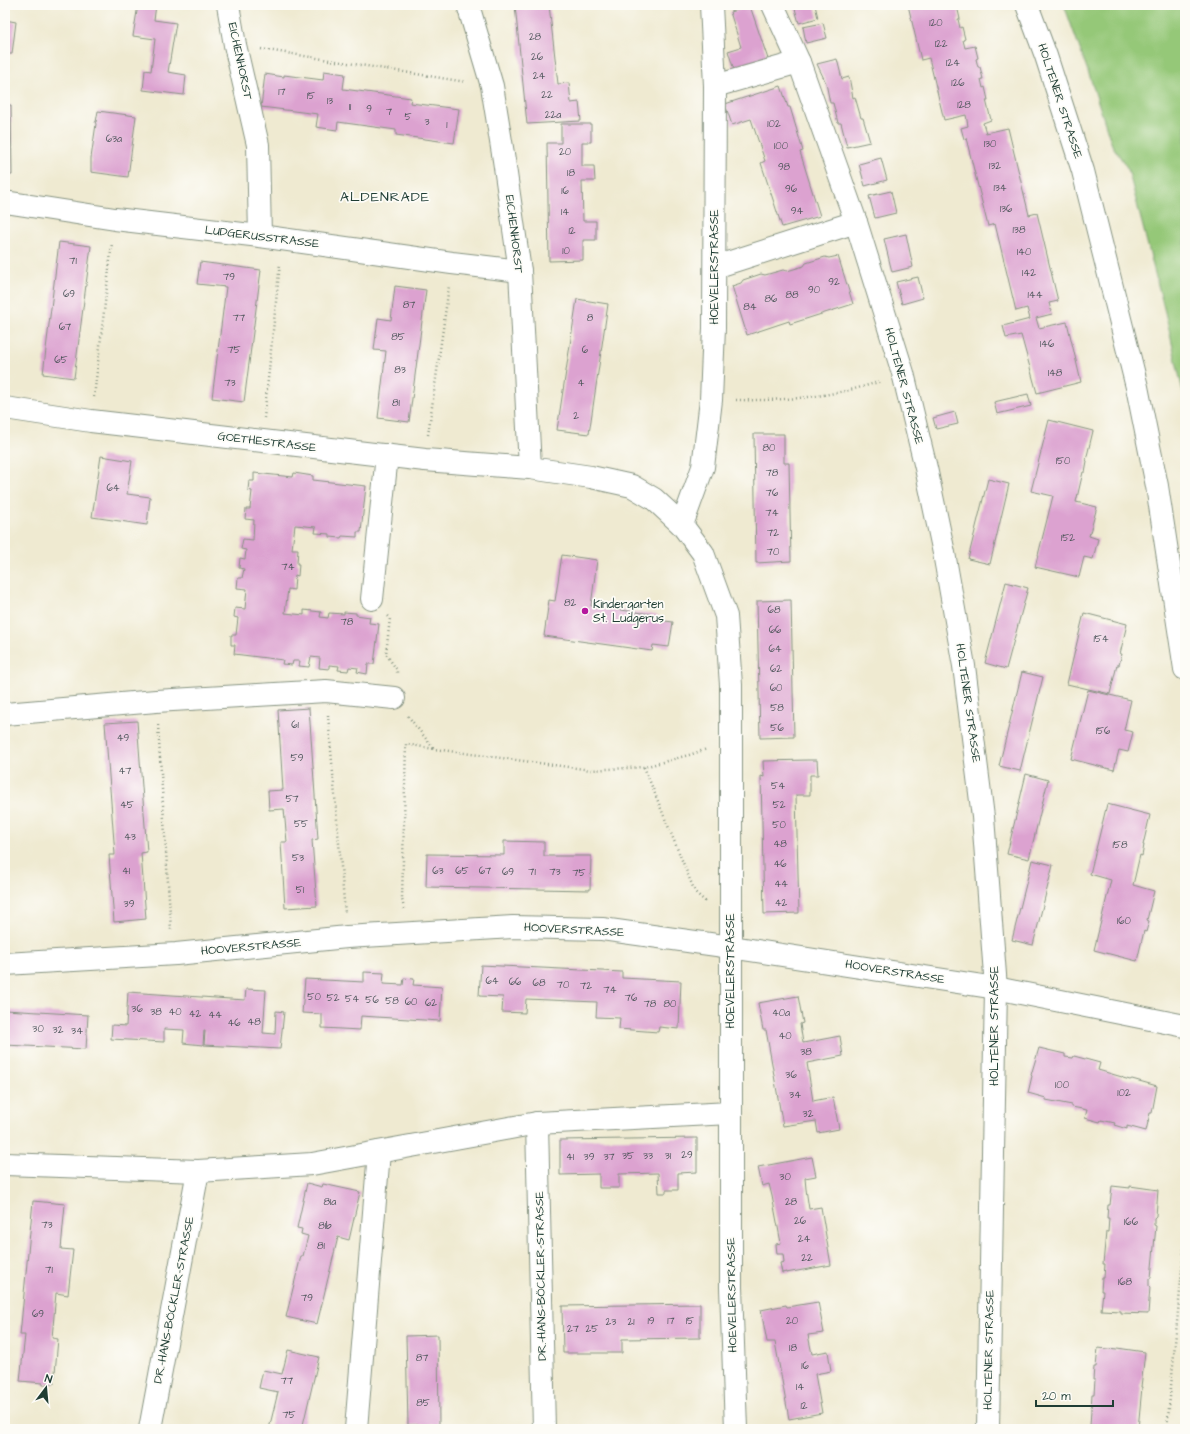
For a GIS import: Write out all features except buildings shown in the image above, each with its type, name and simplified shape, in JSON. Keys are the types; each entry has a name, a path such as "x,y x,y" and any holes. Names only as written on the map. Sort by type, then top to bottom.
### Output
{"street":[{"name":"EICHENHORST","path":"228,5 235,45 258,144 260,236"},
{"name":"EICHENHORST","path":"468,5 492,86 520,271 530,468"},
{"name":"HOEVELERSTRASSE","path":"682,525 703,467 711,400 715,267 715,86 711,5"},
{"name":"HOLTENER STRASSE","path":"772,5 799,62 856,222 903,373 936,515 964,666 983,817 996,988 988,1429"},
{"name":"HOLTENER STRASSE","path":"1027,5 1046,56 1083,171 1137,387 1157,486 1185,669"},
{"path":"715,86 799,62"},
{"name":"LUDGERUSSTRASSE","path":"5,202 115,219 260,236 520,271"},
{"path":"715,267 856,222"},
{"name":"GOETHESTRASSE","path":"5,408 91,421 425,460 530,468"},
{"path":"372,599 387,455"},
{"name":"HOEVELERSTRASSE","path":"530,468 591,477 632,486 654,499 682,525 703,553 726,616 731,685 731,1288 736,1429"},
{"path":"5,714 156,701 326,691 394,698"},
{"name":"HOOVERSTRASSE","path":"5,964 176,954 409,933 513,927 602,929 731,947 996,988 1185,1026"},
{"path":"5,1164 198,1171 312,1164 537,1123 730,1113"},
{"name":"DR.-HANS-BÖCKLER-STRASSE","path":"537,1123 544,1429"},
{"path":"356,1429 379,1152"},
{"name":"DR.-HANS-BÖCKLER-STRASSE","path":"150,1429 198,1171"}],"path":[{"path":"235,45 492,86"},
{"path":"91,421 115,219"},
{"path":"262,441 282,239"},
{"path":"425,460 452,263"},
{"path":"711,400 757,400 822,396 877,382 903,373"},
{"path":"372,599 390,618 386,654 397,670 394,698 434,749"},
{"path":"326,691 347,938"},
{"path":"156,701 170,924 176,954"},
{"path":"409,933 402,900 406,744 591,770 644,767 689,755 730,741"},
{"path":"644,767 695,892 730,924"},
{"path":"1185,1068 1182,1067 1185,1092"},
{"path":"1167,1429 1185,1236"}],"green space":[{"path":"1064,5 1185,5 1185,401 1165,312 1128,169 1112,145 1090,77"}],"place":[{"name":"Kindergarten St. Ludgerus","path":"585,611"}],"district":[{"name":"ALDENRADE","path":"385,197"}]}
